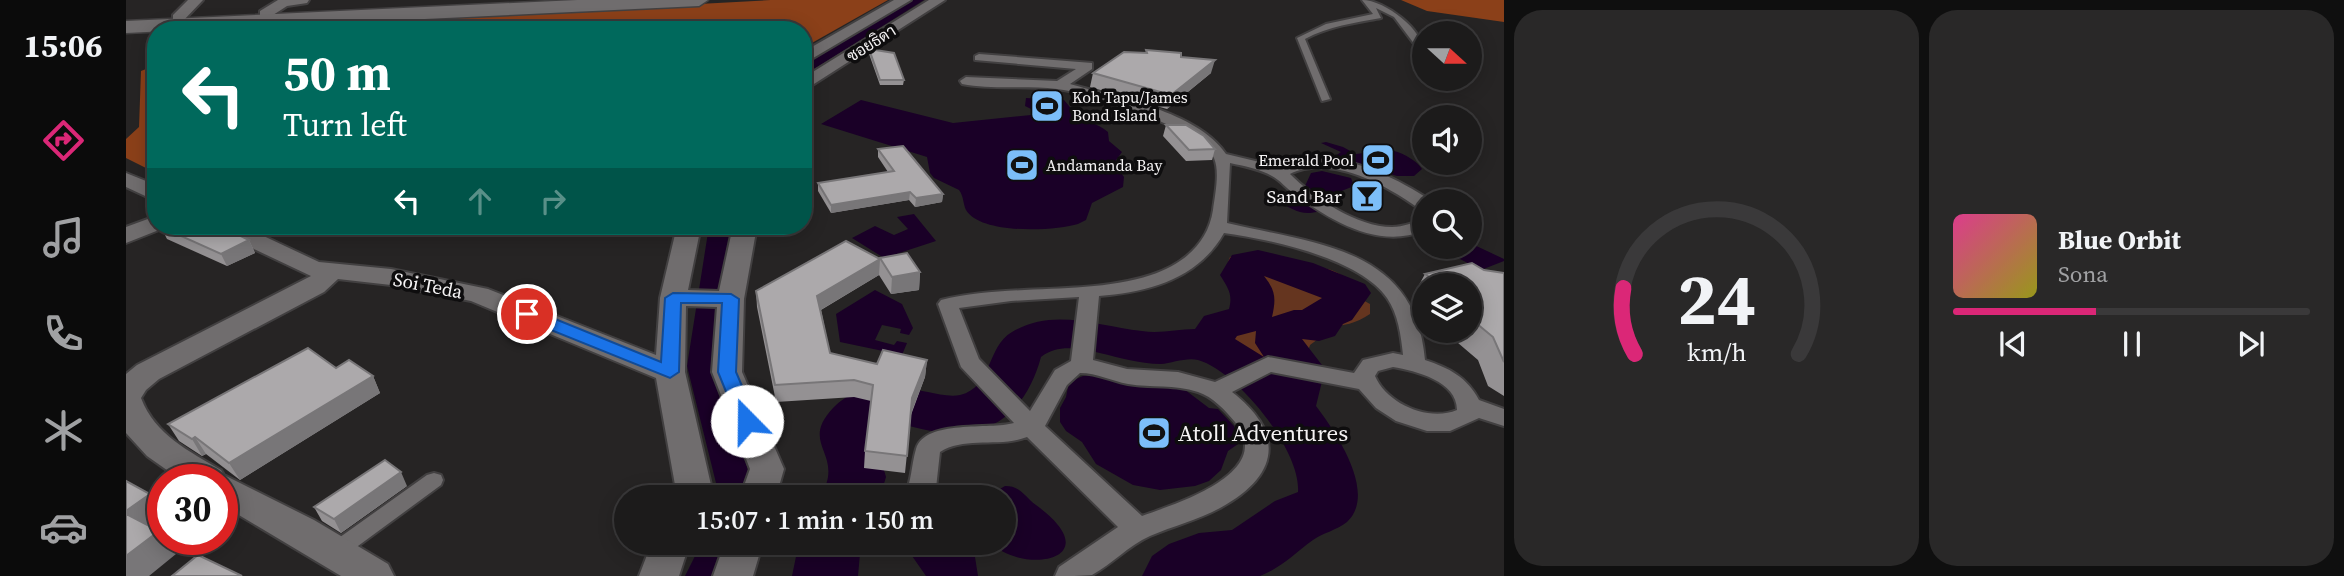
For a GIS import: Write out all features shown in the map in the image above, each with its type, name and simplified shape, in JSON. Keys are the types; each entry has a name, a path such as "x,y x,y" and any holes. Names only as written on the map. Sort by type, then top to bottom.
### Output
{"main road":[{"path":"126,21 606,0"},
{"path":"253,21 699,0"},
{"path":"126,27 147,26"}],"street":[{"path":"178,18 196,0"},
{"path":"265,14 283,3 302,0"},
{"path":"812,54 904,0"},
{"name":"ซอยธิดา","path":"812,80 938,0"},
{"path":"979,58 1088,65 1060,86"},
{"path":"966,81 1060,86 1178,122 1207,140 1221,157 1223,173 1218,226 1199,256 1177,271 1151,282 1089,297 987,297 948,304 969,362 1025,421 1138,529"},
{"path":"1221,157 1281,173 1292,186 1308,196 1374,230 1401,232 1412,229"},
{"path":"1281,173 1288,167 1302,163 1346,168 1394,185 1412,196"},
{"path":"126,179 147,190"},
{"path":"1218,226 1327,253 1357,264 1384,282 1394,292 1405,315 1413,342 1415,364"},
{"path":"126,236 147,227"},
{"name":"Soi Teda","path":"242,235 314,270 391,277 479,295 670,372"},
{"path":"687,235 673,298 670,372 693,485"},
{"path":"743,235 731,299 727,372 767,469 762,485"},
{"path":"185,464 154,443 128,410 134,383 148,372 315,286 332,271"},
{"path":"1082,360 1089,297"},
{"path":"673,298 731,299"},
{"path":"1082,360 1127,376 1182,380 1219,388 1268,364 1359,382 1395,411 1432,423 1449,424 1462,421 1469,414 1471,406"},
{"path":"923,485 928,448 937,440 950,435 971,433 1010,435 1025,421 1047,408 1056,383 1068,369 1082,360"},
{"path":"1359,382 1369,364 1393,360 1415,364 1442,375 1455,384 1471,406 1504,418"},
{"path":"1069,576 1102,550 1138,529 1197,508 1231,487 1246,472 1258,445 1255,432 1219,388"},
{"path":"238,497 374,576"},
{"path":"659,576 666,555"},
{"path":"733,576 740,555"}],"lane":[{"path":"1367,1 1397,15 1412,35"},
{"path":"1325,99 1301,38 1313,30 1378,16 1367,1"},
{"path":"335,552 434,480"}],"shaded area":[{"path":"771,0 888,0 812,43 812,21 380,21"},
{"path":"1401,0 1504,0 1504,22 1427,11"},
{"path":"147,69 147,168 126,158 126,139 139,127 141,71"},
{"name":"Andamanda Bay","path":"1026,98 1064,100 1080,117 1108,132 1109,141 1122,152 1114,163 1124,177 1123,187 1092,203 1086,220 1078,224 1019,229 987,224 974,218 966,210 959,190 934,178 930,173 927,157 821,124 861,100 953,123 1041,114 1025,106"},
{"name":"Emerald Pool","path":"1321,143 1343,147 1356,154 1371,152 1362,147 1369,146 1395,151 1412,159 1412,175 1415,175 1397,176 1334,157 1341,152"},
{"path":"1322,171 1351,178 1354,186 1334,194 1307,189 1305,186 1311,173"},
{"path":"1280,191 1304,196 1318,207 1319,211 1302,213 1292,209 1277,200 1275,194"},
{"path":"914,214 936,241 884,258 852,238 875,226 894,235 908,229 897,217"},
{"path":"1482,249 1504,259 1504,261 1481,270 1460,259 1482,259"},
{"path":"1240,255 1285,268 1332,270 1350,282 1350,293 1370,304 1370,314 1358,321 1340,326 1319,326 1322,336 1310,345 1289,407 1239,362 1208,345 1220,326 1249,318 1250,307 1230,285 1227,272 1230,257"},
{"path":"875,290 902,304 913,328 909,335 900,333 901,329 882,325 875,340 894,345 897,341 907,343 902,355 840,342 836,314"},
{"name":"Atoll Adventures","path":"1102,374 1176,383 1209,408 1218,409 1234,426 1241,442 1228,451 1221,470 1209,481 1195,486 1160,490 1133,485 1096,464 1082,442 1066,431 1060,422 1060,408 1069,382 1083,376"},
{"path":"1016,489 1057,523 1065,538 1064,549 1055,557 1023,559 1012,555 1016,555"},
{"path":"911,555 975,557 978,576 926,576"}],"building":[{"path":"869,49 894,53 904,80 880,80"},
{"path":"1146,50 1215,60 1171,95 1093,73 1124,52 1147,53"},
{"path":"1166,125 1186,125 1204,136 1215,149 1189,150"},
{"path":"903,146 943,194 916,198 910,192 831,205 818,183 894,171 878,149"},
{"path":"179,235 239,235 249,240 221,254"},
{"path":"846,241 880,259 817,296 830,353 877,364 883,350 927,360 912,398 907,456 865,451 873,385 854,380 775,385 756,291"},
{"path":"907,253 920,272 892,277 880,258"},
{"path":"1472,263 1484,270 1504,273 1504,362 1493,337 1482,328 1482,273 1429,273"},
{"path":"308,348 336,368 349,360 373,376 229,463 195,437 192,439 168,424"},
{"path":"385,460 401,472 334,519 314,507"},
{"path":"126,481 147,492 147,496 126,511"},
{"path":"126,514 147,525 147,540 126,556"},
{"path":"198,555 242,576 172,576"}],"waterway":[{"path":"812,65 917,0"},
{"path":"720,235 702,366 734,485"},
{"path":"1208,345 1220,326 1249,318 1254,298 1252,289 1241,275 1247,264 1284,267 1349,293 1336,310 1321,316 1319,326 1294,324 1278,333 1279,343 1300,369 1289,407"},
{"path":"855,485 856,470 846,436 851,423 864,411 878,405 893,404 940,413 955,414 976,410 1005,388 1016,357 1021,348 1030,341 1048,335 1071,334 1153,348 1204,345 1230,356 1251,371 1292,412 1321,460 1328,483 1327,504 1297,519 1261,546 1245,554 1192,563 1175,576"},
{"path":"705,576 717,555"},
{"path":"825,576 828,555"}],"place":[{"name":"Koh Tapu/James Bond Island","path":"1047,106"},
{"name":"Emerald Pool","path":"1378,160"},
{"name":"Andamanda Bay","path":"1022,165"},
{"name":"Sand Bar","path":"1367,196"},
{"name":"Atoll Adventures","path":"1154,433"}],"route":[{"path":"527,314 670,372 673,298 731,299 727,372 747,421"}]}
